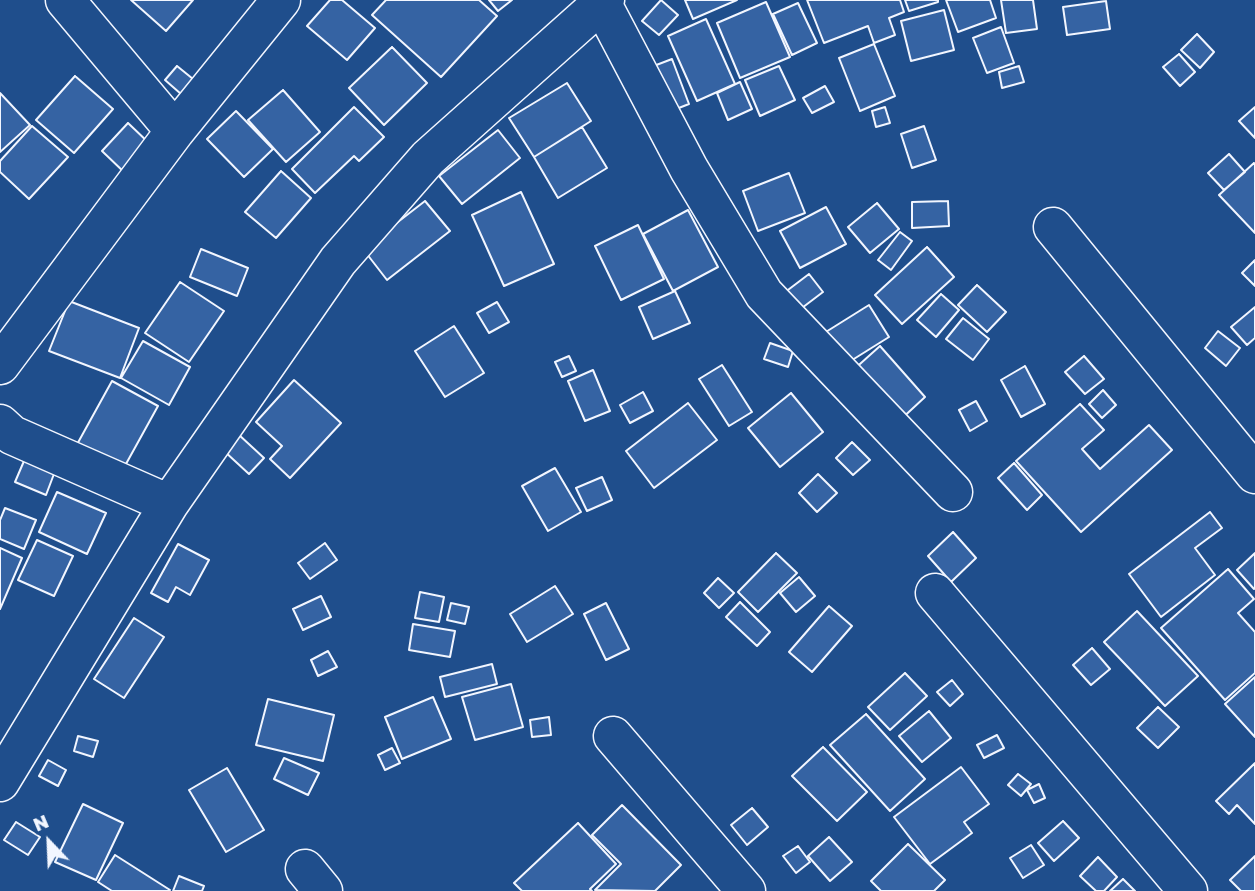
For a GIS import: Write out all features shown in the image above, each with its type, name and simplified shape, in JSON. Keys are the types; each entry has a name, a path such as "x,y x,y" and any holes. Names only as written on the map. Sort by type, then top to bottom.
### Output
{"street":[{"path":"65,0 175,131"},
{"path":"0,365 175,131 281,0"},
{"path":"0,782 169,504 338,261 428,158 603,1 689,169 764,294 953,492"},
{"path":"1053,226 1255,474"},
{"path":"0,424 12,435 169,504"},
{"path":"935,593 1188,891"},
{"path":"613,736 746,891"}],"building":[{"path":"131,0 193,0 166,31"},
{"path":"330,0 342,0 375,28 347,60 307,26"},
{"path":"386,0 479,0 497,16 441,77 372,15"},
{"path":"489,0 512,0 498,11"},
{"path":"661,0 678,15 659,35 642,21"},
{"path":"685,0 737,0 693,19"},
{"path":"807,0 900,0 904,12 889,18 895,35 874,43 868,26 824,43"},
{"path":"905,0 938,0 938,2 909,11"},
{"path":"946,0 990,0 996,18 958,32"},
{"path":"1001,0 1033,0 1037,29 1006,33"},
{"path":"1106,1 1110,29 1067,35 1063,7"},
{"path":"766,2 790,57 740,78 717,23"},
{"path":"798,3 817,43 792,55 773,14"},
{"path":"944,10 954,50 911,61 901,21"},
{"path":"706,19 735,84 697,101 668,36"},
{"path":"1001,27 1014,63 987,73 973,38"},
{"path":"1197,34 1214,52 1200,68 1181,50"},
{"path":"874,44 895,96 860,111 839,58"},
{"path":"392,47 427,83 384,125 349,88"},
{"path":"1179,54 1195,72 1180,86 1163,67"},
{"path":"672,59 689,104 643,122 625,77"},
{"path":"177,66 193,79 181,94 165,80"},
{"path":"779,66 795,100 760,116 745,80"},
{"path":"1019,66 1024,82 1002,88 999,72"},
{"path":"75,76 113,109 74,153 36,120"},
{"path":"740,82 752,109 728,120 717,93"},
{"path":"567,83 591,121 534,157 509,118"},
{"path":"825,86 834,102 812,113 803,98"},
{"path":"283,90 320,132 286,162 248,120"},
{"path":"0,93 30,125 0,152"},
{"path":"354,107 384,137 359,161 354,156 315,193 292,169"},
{"path":"885,107 890,123 876,127 872,111"},
{"path":"1255,107 1255,138 1239,121"},
{"path":"236,111 273,149 244,177 207,139"},
{"path":"128,123 151,145 126,174 102,151"},
{"path":"32,126 68,157 29,199 0,172 0,161"},
{"path":"924,126 936,160 912,168 901,134"},
{"path":"582,127 607,168 558,198 534,157"},
{"path":"498,130 520,158 462,204 439,176"},
{"path":"1229,154 1245,172 1224,190 1208,173"},
{"path":"1254,163 1255,165 1255,233 1219,195"},
{"path":"281,171 311,198 276,238 245,212"},
{"path":"789,173 805,213 758,231 743,191"},
{"path":"521,192 554,264 504,286 472,215"},
{"path":"425,201 450,231 387,280 363,249"},
{"path":"948,201 949,226 912,228 912,202"},
{"path":"877,203 899,229 870,253 848,227"},
{"path":"826,207 846,244 800,268 780,231"},
{"path":"688,210 718,267 673,291 643,234"},
{"path":"638,225 664,279 621,300 595,246"},
{"path":"900,232 912,241 891,270 878,260"},
{"path":"927,247 954,277 902,324 875,295"},
{"path":"201,249 248,268 237,296 190,277"},
{"path":"1255,260 1255,286 1242,273"},
{"path":"809,274 823,292 794,314 780,296"},
{"path":"180,282 224,311 189,362 145,333"},
{"path":"977,285 1006,312 987,332 958,305"},
{"path":"675,291 690,323 653,339 639,307"},
{"path":"941,294 959,310 936,337 917,320"},
{"path":"69,301 139,328 120,378 49,351"},
{"path":"497,302 509,322 489,333 477,313"},
{"path":"869,305 889,337 841,367 821,335"},
{"path":"1255,307 1255,338 1247,345 1231,327"},
{"path":"963,318 989,339 973,360 946,339"},
{"path":"454,326 484,373 445,397 415,351"},
{"path":"1218,331 1240,348 1226,366 1205,348"},
{"path":"143,341 190,367 169,405 121,378"},
{"path":"770,343 793,351 788,367 764,359"},
{"path":"880,346 925,397 898,422 851,372"},
{"path":"569,356 576,371 562,377 555,362"},
{"path":"1084,356 1104,379 1085,394 1065,372"},
{"path":"722,365 752,412 729,426 699,379"},
{"path":"1025,366 1045,404 1021,417 1001,380"},
{"path":"593,370 610,411 585,421 568,381"},
{"path":"294,380 341,423 290,478 270,459 282,446 256,422"},
{"path":"112,381 158,406 121,473 75,448"},
{"path":"1103,390 1116,405 1102,418 1089,404"},
{"path":"643,392 653,411 630,423 620,405"},
{"path":"791,393 823,432 780,467 748,428"},
{"path":"976,401 987,421 970,431 959,410"},
{"path":"688,403 717,440 654,488 626,451"},
{"path":"1080,404 1104,430 1082,449 1100,469 1149,425 1172,450 1081,532 1016,461"},
{"path":"238,434 264,458 249,474 223,450"},
{"path":"852,442 870,460 853,475 836,458"},
{"path":"27,454 57,466 46,495 15,482"},
{"path":"1014,463 1042,495 1027,510 998,478"},
{"path":"555,468 581,512 548,531 522,486"},
{"path":"818,474 837,493 817,512 799,493"},
{"path":"602,477 612,500 587,511 576,488"},
{"path":"57,492 106,513 87,554 39,532"},
{"path":"5,508 36,520 24,549 0,539 0,520"},
{"path":"1210,512 1222,528 1195,548 1215,575 1161,617 1129,574"},
{"path":"953,532 976,558 951,582 928,556"},
{"path":"37,540 73,556 54,596 18,580"},
{"path":"325,543 337,560 310,579 298,563"},
{"path":"178,544 209,560 190,595 176,587 168,602 151,593"},
{"path":"0,548 22,558 0,609"},
{"path":"776,553 797,573 758,612 738,592"},
{"path":"1255,553 1255,588 1254,589 1237,570"},
{"path":"1228,569 1254,599 1238,613 1255,632 1255,673 1225,700 1161,628"},
{"path":"799,577 815,596 796,612 780,593"},
{"path":"718,578 734,593 719,608 704,593"},
{"path":"555,586 573,614 527,642 510,614"},
{"path":"420,592 444,597 439,622 415,618"},
{"path":"321,596 331,617 303,630 293,609"},
{"path":"740,602 770,632 757,646 726,617"},
{"path":"451,603 469,607 465,624 447,620"},
{"path":"606,603 629,649 606,660 584,614"},
{"path":"829,606 852,626 812,672 789,652"},
{"path":"1137,611 1198,676 1165,706 1104,642"},
{"path":"134,618 164,637 124,698 94,679"},
{"path":"413,624 455,631 450,657 409,650"},
{"path":"1092,648 1110,669 1091,685 1073,665"},
{"path":"328,651 337,667 318,676 311,660"},
{"path":"492,664 497,684 445,697 440,677"},
{"path":"905,673 927,696 890,730 868,707"},
{"path":"1255,677 1255,737 1225,704"},
{"path":"952,680 963,694 950,706 937,692"},
{"path":"511,684 523,727 475,740 462,697"},
{"path":"433,697 451,739 402,759 385,717"},
{"path":"268,699 334,715 323,761 256,745"},
{"path":"1158,707 1179,727 1158,748 1137,728"},
{"path":"929,711 951,738 922,762 899,736"},
{"path":"866,714 925,779 890,811 830,745"},
{"path":"549,717 551,735 532,737 530,720"},
{"path":"997,735 1004,748 984,758 977,745"},
{"path":"78,736 98,741 93,757 74,751"},
{"path":"823,747 867,792 837,821 792,776"},
{"path":"392,748 400,763 385,770 378,755"},
{"path":"284,758 319,773 308,795 274,779"},
{"path":"48,760 66,770 58,786 39,776"},
{"path":"1255,763 1255,824 1237,805 1229,814 1216,801"},
{"path":"961,767 989,804 964,822 972,833 930,864 894,817"},
{"path":"227,768 264,830 226,852 189,790"},
{"path":"1018,774 1031,784 1021,796 1008,785"},
{"path":"1039,784 1045,798 1034,803 1027,790"},
{"path":"83,804 123,823 96,880 55,862"},
{"path":"622,805 681,865 655,891 595,890 621,864 592,835"},
{"path":"752,808 768,827 747,845 731,825"},
{"path":"1063,821 1079,838 1054,861 1038,843"},
{"path":"16,822 40,837 28,855 4,840"},
{"path":"578,823 616,864 590,889 592,891 522,891 514,883"},
{"path":"829,837 852,862 830,881 808,856"},
{"path":"908,844 945,880 934,891 881,891 871,881"},
{"path":"1031,845 1044,865 1023,878 1010,858"},
{"path":"798,846 810,862 796,873 783,856"},
{"path":"115,855 170,890 112,891 98,882"},
{"path":"1255,856 1255,891 1241,891 1230,880"},
{"path":"1098,857 1117,877 1104,891 1096,891 1080,876"},
{"path":"179,876 204,886 202,891 173,891"},
{"path":"1123,879 1135,891 1110,891"}]}
